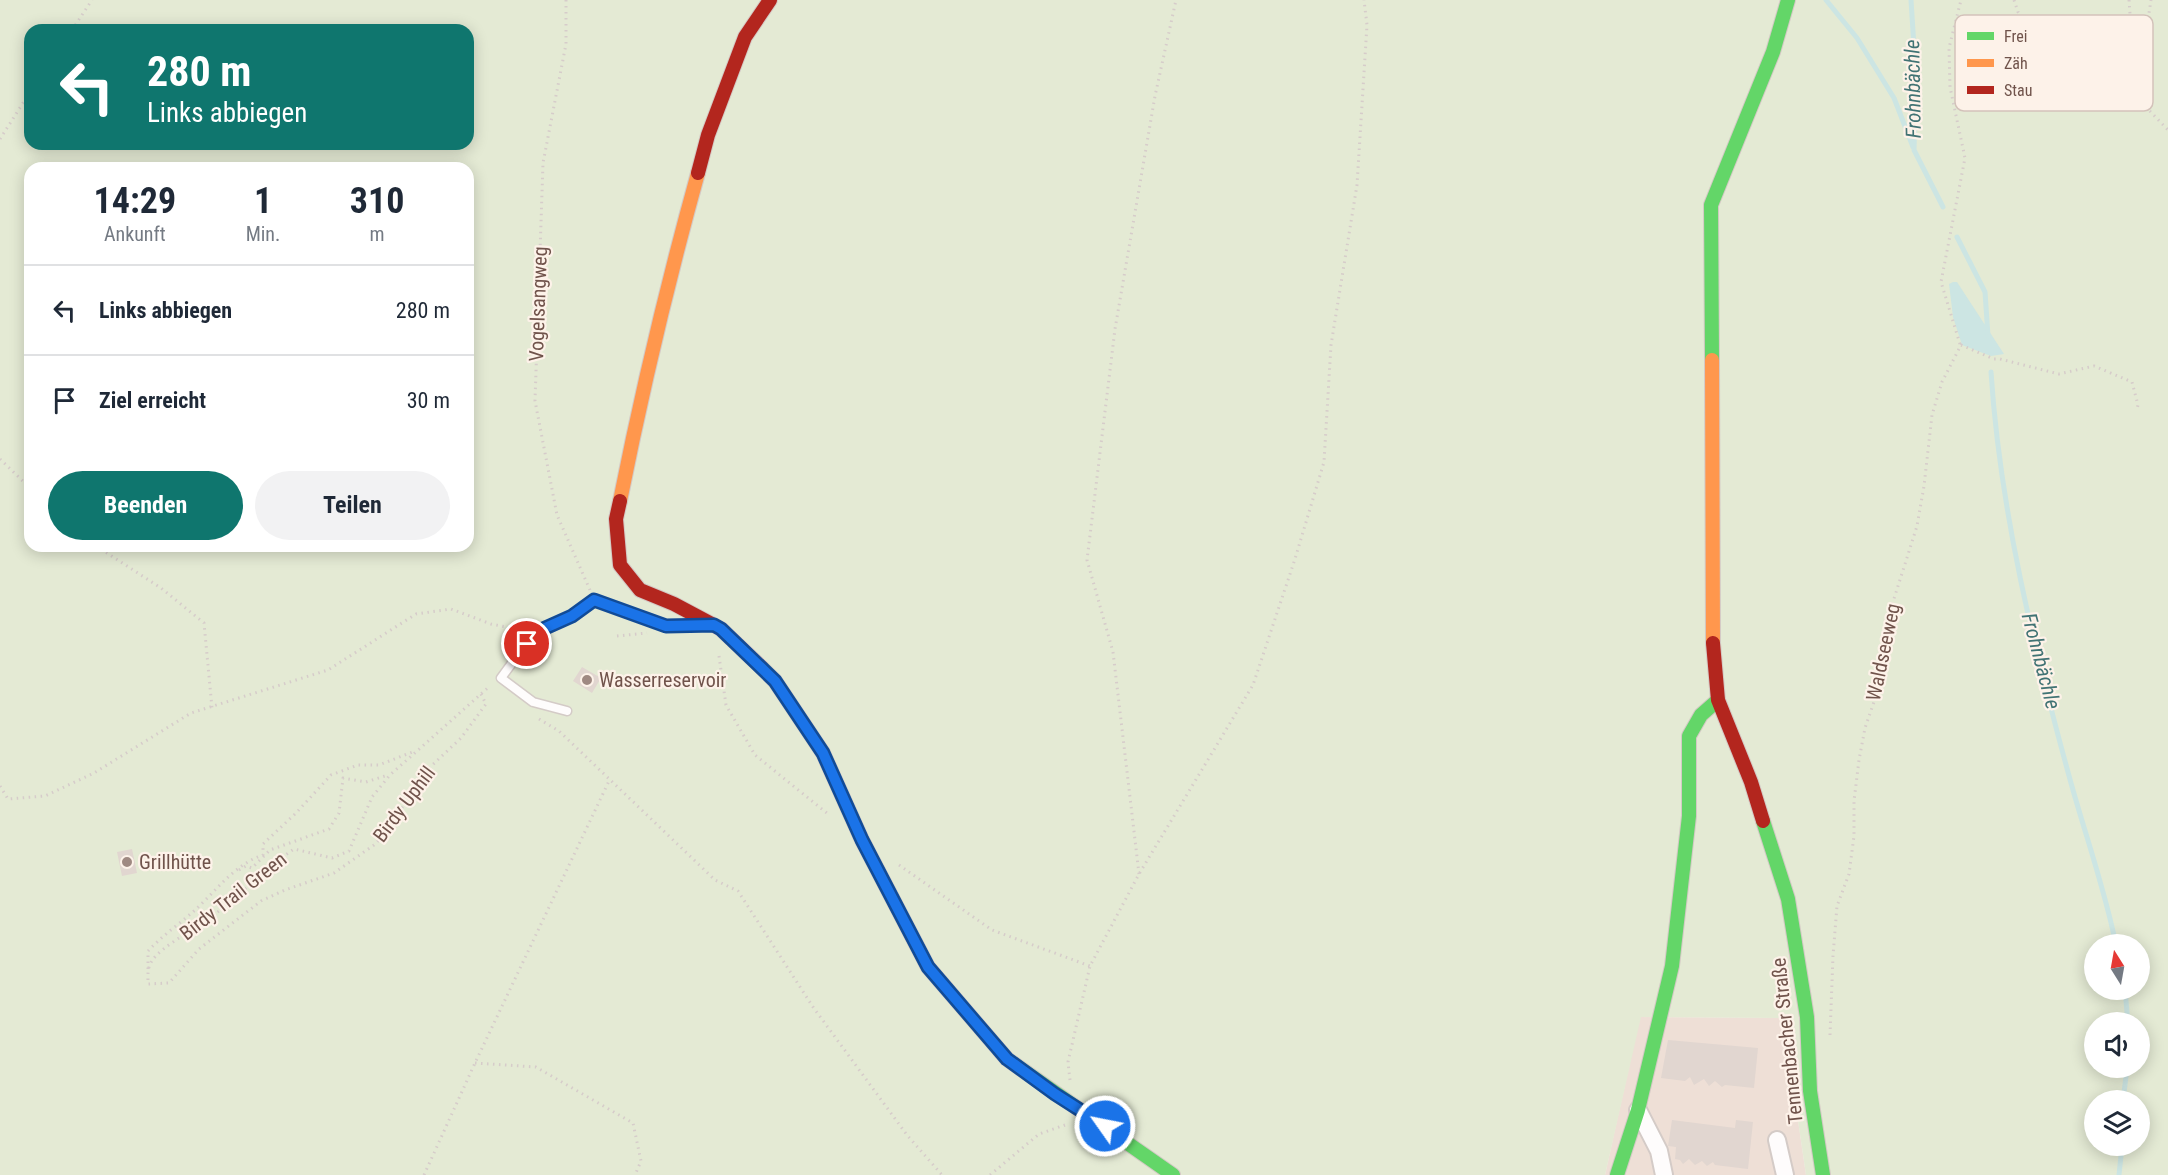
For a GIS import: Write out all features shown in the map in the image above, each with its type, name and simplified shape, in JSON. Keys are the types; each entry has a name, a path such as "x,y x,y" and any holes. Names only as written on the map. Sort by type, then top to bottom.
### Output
{"street":[{"path":"770,0 745,37 708,135 668,286 634,429 616,519 620,565 640,590 674,604 721,629 775,681 823,753 862,840 928,967 1007,1059 1173,1175"},
{"name":"Tennenbacher Straße","path":"1788,0 1773,52 1711,205 1713,657 1718,700 1751,782 1788,899 1807,1017 1810,1091 1823,1175"},
{"path":"1617,1175 1638,1110 1672,966 1689,816 1689,736 1701,715 1718,700"},
{"path":"1638,1110 1659,1151 1664,1175"},
{"path":"1777,1140 1785,1175"}],"lane":[{"path":"567,711 533,702 501,678 534,633 572,616 594,600 666,626 714,625"}],"path":[{"path":"76,24 92,0"},
{"name":"Vogelsangweg","path":"566,0 566,44 543,162 535,401 556,514 594,600"},
{"path":"1139,874 1113,652 1087,560 1115,329 1155,96 1176,0"},
{"path":"1071,1087 1068,1062 1090,966 1139,874 1253,685 1324,462 1331,345 1357,185 1368,25 1364,0"},
{"path":"1957,15 1961,0"},
{"path":"2014,0 2021,15"},
{"path":"2129,0 2130,15"},
{"path":"2148,15 2151,0"},
{"path":"1955,24 1949,48 1950,87 1955,111"},
{"path":"0,139 24,101"},
{"path":"1955,111 1965,158 1941,282 1960,345 1994,359 2059,374 2094,366 2132,382 2138,405 2137,410"},
{"path":"2150,111 2168,130"},
{"name":"Waldseeweg","path":"1830,1044 1833,956 1838,906 1850,865 1859,760 1865,728 1876,696 1886,624 1917,526 1932,415 1942,382 1960,345"},
{"path":"0,459 24,482"},
{"path":"105,552 161,588 204,623 212,708"},
{"path":"0,801 45,796 94,773 191,713 328,670 416,614 451,609 491,624 534,633"},
{"path":"714,625 726,705 755,755 835,820"},
{"name":"Birdy Trail Green","path":"147,974 151,962 161,952 213,916 275,861 294,849 332,858 349,851 372,797 390,775 481,694"},
{"name":"Birdy Uphill","path":"147,974 148,984 169,983 199,950 261,902 285,890 334,873 374,845 384,835 426,771 461,738 486,704 481,694"},
{"path":"531,714 559,731 714,880 738,891 813,1007 907,1135 942,1175"},
{"path":"147,974 148,951 159,939 248,860 263,855 263,844 331,775 358,765 379,765 420,750"},
{"path":"235,872 246,866 252,868 270,850 329,829 339,813 343,778 366,782 390,775"},
{"path":"424,1175 609,781"},
{"path":"0,786 8,800"},
{"path":"890,859 992,930 1090,966"},
{"path":"475,1063 536,1067 633,1123 641,1161 635,1175"},
{"path":"990,1175 1039,1134 1090,1116"}],"shaded area":[{"path":"1640,1017 1783,1018 1806,1175 1605,1175"}],"green space":[{"path":"0,0 2168,0 2168,1175 1806,1175 1783,1018 1641,1017 1605,1175 0,1175"}],"water":[{"path":"1957,282 2004,354 1991,356 1962,345 1953,317 1949,284"}],"building":[{"name":"Wasserreservoir","path":"582,667 601,678 592,693 573,681"},
{"name":"Grillhütte","path":"132,849 137,873 122,876 117,852"},
{"path":"1668,1040 1758,1048 1754,1088 1725,1085 1722,1087 1715,1081 1709,1086 1704,1079 1694,1085 1690,1077 1685,1081 1661,1078"},
{"path":"1672,1120 1735,1128 1736,1120 1753,1122 1748,1169 1715,1165 1713,1162 1707,1166 1702,1161 1695,1165 1689,1159 1683,1164 1680,1160 1675,1159 1676,1147 1668,1146"}],"waterway":[{"path":"1826,0 1857,38 1894,98 1913,147"},
{"name":"Frohnbächle","path":"1911,0 1916,78 1914,150 1943,207"},
{"name":"Frohnbächle","path":"1957,237 1985,292 1988,336"},
{"name":"Frohnbächle","path":"1991,372 2002,476 2020,579 2057,733 2114,934"},
{"name":"Frohnbächle","path":"2126,1000 2127,1012"},
{"name":"Frohnbächle","path":"2124,1090 2126,1078"},
{"name":"Frohnbächle","path":"2119,1175 2121,1156"}],"traffic: fast":[{"path":"1712,360 1711,205 1773,52 1788,0"},
{"path":"762,668 775,681 823,753 862,840 928,967 1007,1059 1173,1175"},
{"path":"1617,1175 1638,1110 1672,966 1689,816 1689,736 1701,715 1718,700"},
{"path":"1763,821 1788,899 1807,1017 1810,1091 1823,1175"}],"traffic: slow":[{"path":"620,501 656,336 698,173"},
{"path":"1712,360 1713,643"}],"traffic: jam":[{"path":"698,173 708,135 745,37 770,0"},
{"path":"620,501 616,519 620,565 640,590 674,604 721,629 762,668"},
{"path":"1713,643 1718,700 1751,782 1763,821"}],"place":[{"name":"Wasserreservoir","path":"587,680"},
{"name":"Grillhütte","path":"127,862"}],"route":[{"path":"527,644 534,633 572,616 594,600 666,626 714,625 721,629 775,681 823,753 862,840 928,967 1007,1059 1055,1094 1105,1126"}]}
